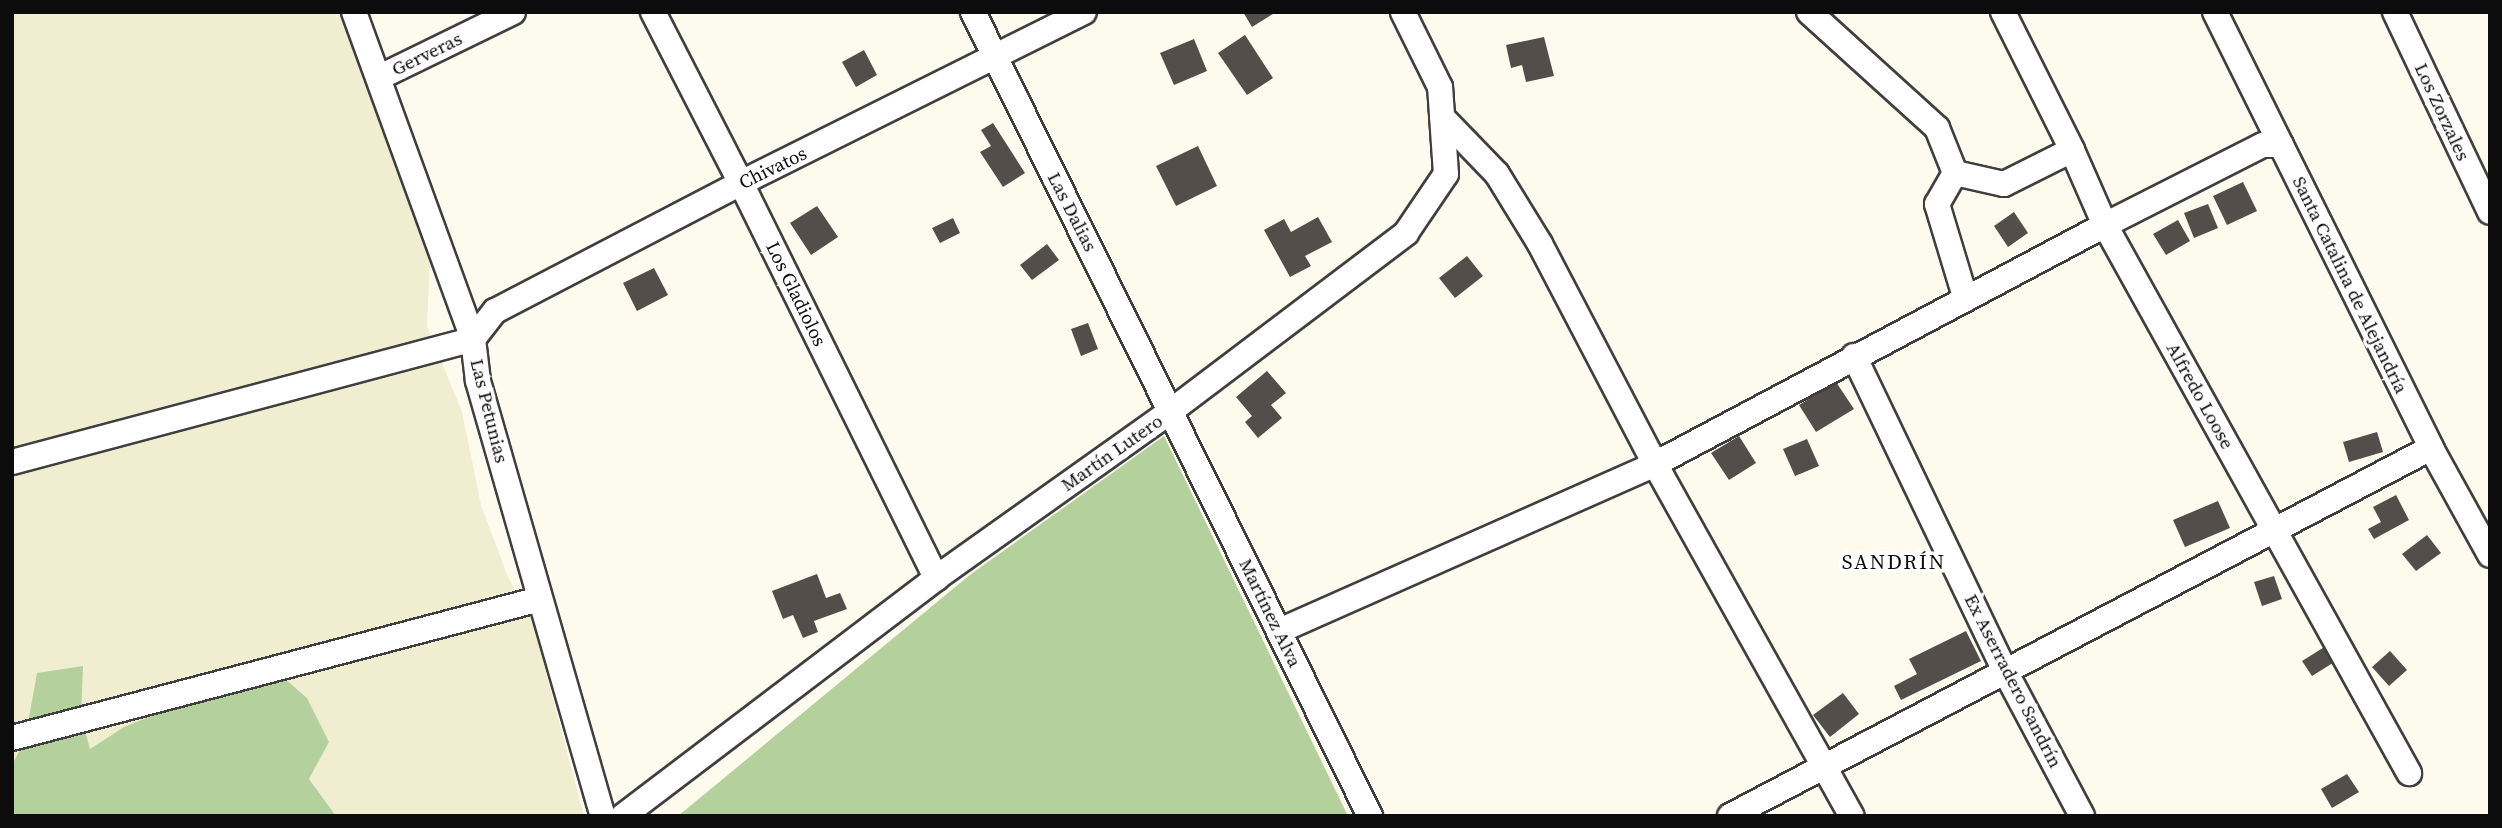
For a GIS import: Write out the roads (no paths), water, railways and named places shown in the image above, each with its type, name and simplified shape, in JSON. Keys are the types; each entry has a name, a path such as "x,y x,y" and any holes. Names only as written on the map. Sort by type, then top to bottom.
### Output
{"street":[{"name":"Las Petunias","path":"354,12 380,77 472,339 478,381 603,816"},
{"name":"Gerveras","path":"380,77 513,12"},
{"name":"Los Gladiolos","path":"653,12 741,183 936,578"},
{"name":"Las Dalias","path":"973,12 1171,411"},
{"name":"Chivatos","path":"472,339 495,312 741,183 1084,12"},
{"name":"Martín Lutero","path":"623,816 936,578 1171,411 1406,233 1446,174 1440,87 1403,12"},
{"path":"1809,12 1937,128 1955,173"},
{"name":"Alfredo Loose","path":"2003,12 2072,150 2105,225 2409,773"},
{"name":"Santa Catalina de Alejandría","path":"2215,12 2431,449 2490,555"},
{"name":"Los Zorzales","path":"2395,12 2490,212"},
{"path":"1442,117 1497,174 1540,244 1656,464 1852,816"},
{"path":"1279,631 1656,464 1854,356 1930,320 1965,297 2105,225 2263,145 2281,145"},
{"path":"1955,173 2004,184 2072,150"},
{"path":"1955,173 1937,204 1965,297"},
{"path":"12,462 472,339"},
{"name":"Ex Aserradero Sandrín","path":"1854,356 2005,671 2082,816"},
{"name":"Martínez Alva","path":"1171,411 1370,816"},
{"path":"1730,816 2431,449"},
{"path":"12,738 540,599"}],"district":[{"name":"SANDRÍN","path":"1894,562"}]}
